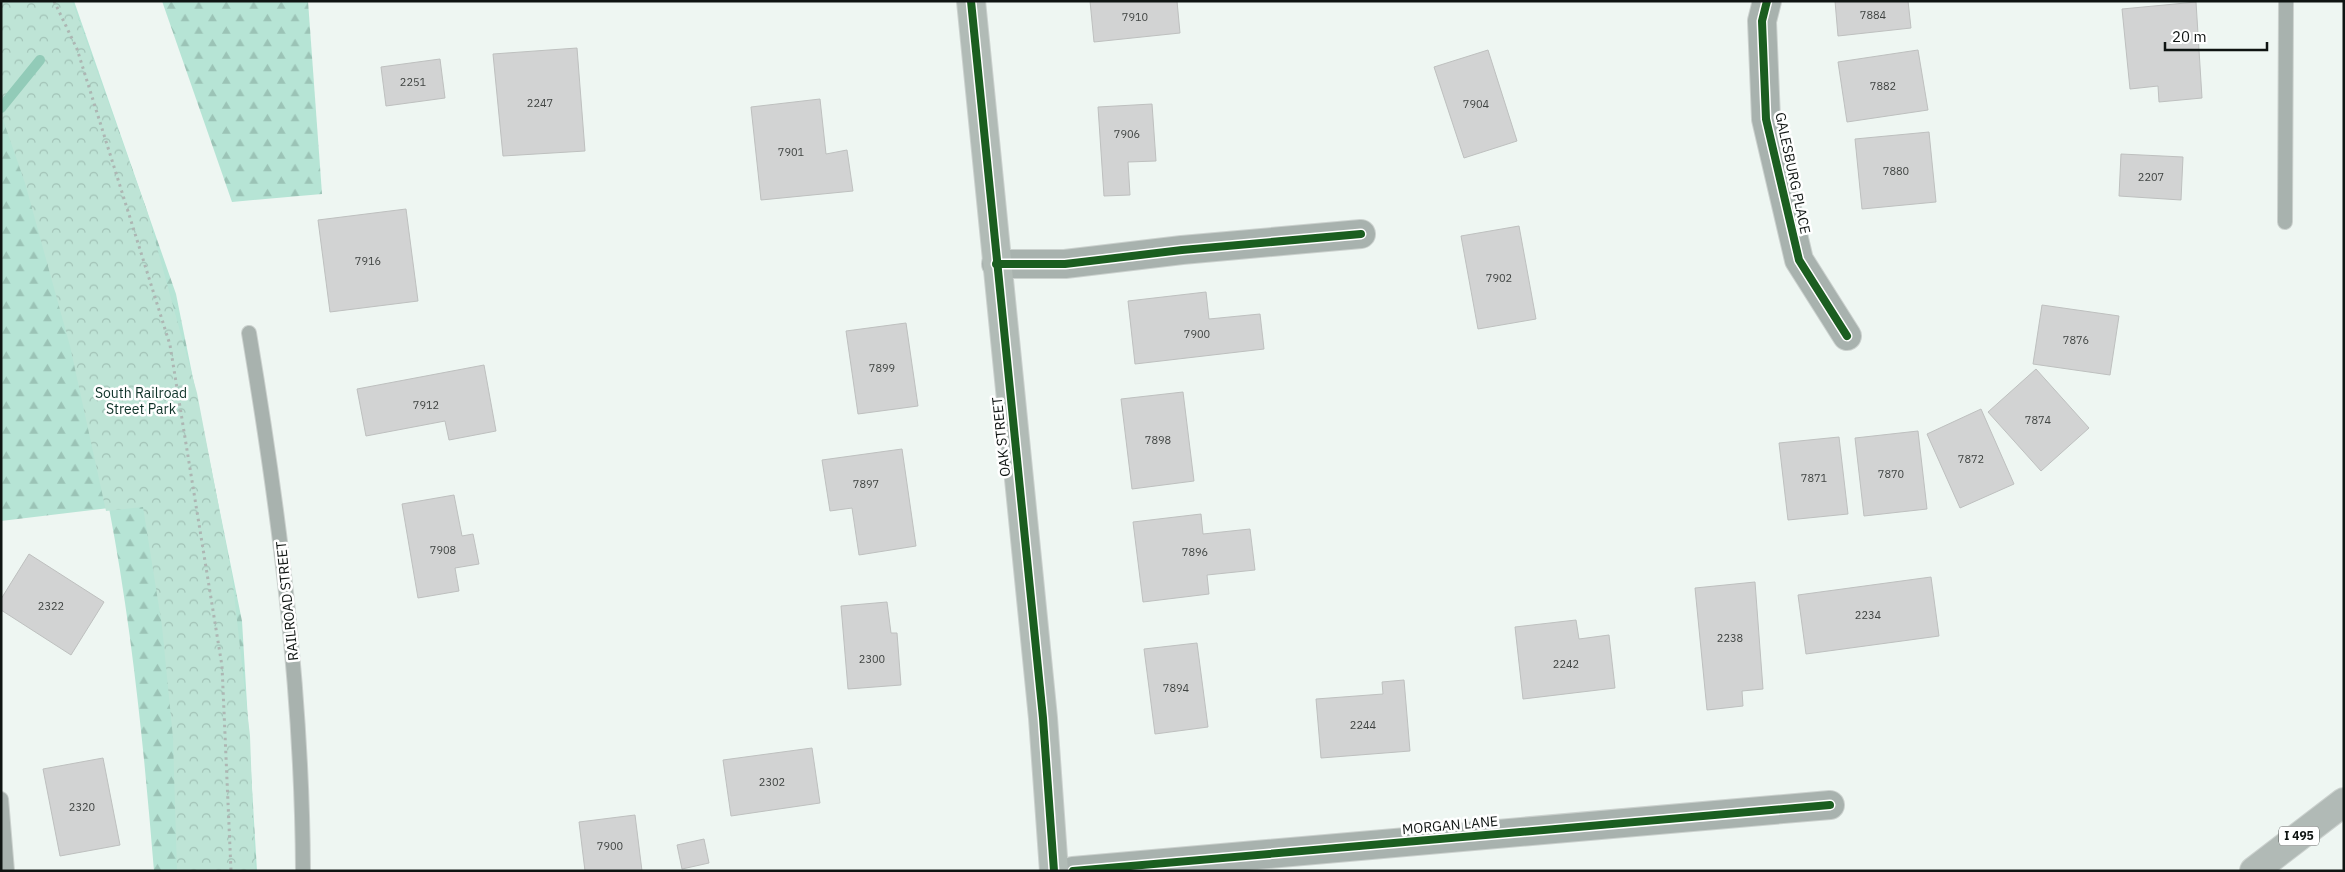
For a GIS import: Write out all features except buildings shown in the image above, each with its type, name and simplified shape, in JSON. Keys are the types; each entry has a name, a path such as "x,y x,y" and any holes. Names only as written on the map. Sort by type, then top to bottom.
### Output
{"highway":[{"name":"I 495","path":"2254,871 2344,802"}],"street":[{"name":"OAK STREET","path":"970,1 1043,718 1054,871"},
{"name":"GALESBURG PLACE","path":"1768,1 1762,20 1766,119 1799,260 1847,336"},
{"path":"996,264 1065,264 1182,250 1362,234"},
{"name":"MORGAN LANE","path":"1073,871 1830,805"}],"lane":[{"path":"2286,1 2286,222"},
{"name":"RAILROAD STREET","path":"249,333 271,464 285,568 303,821 303,871"},
{"path":"1,799 7,871"}],"path":[{"path":"54,1 76,49 170,345 222,666 231,871"}],"green space":[{"name":"South Railroad Street Park","path":"1,1 74,1 176,294 242,621 257,871 154,871 136,689 124,598 109,508 1,521"},
{"name":"South Railroad Street Park","path":"1,1 72,1 147,211 197,393 232,576 250,736 255,871 177,871 173,738 162,626 143,507 106,511 70,346 25,183 1,114"},
{"path":"162,1 308,1 322,194 232,202"}],"waterway":[{"path":"1,108 40,60"}],"cycle path":[{"path":"971,1 1043,718 1054,871"},
{"path":"1767,1 1762,21 1766,119 1799,260 1847,336"},
{"path":"996,264 1065,264 1182,250 1361,234"},
{"path":"1073,871 1830,805"}]}
